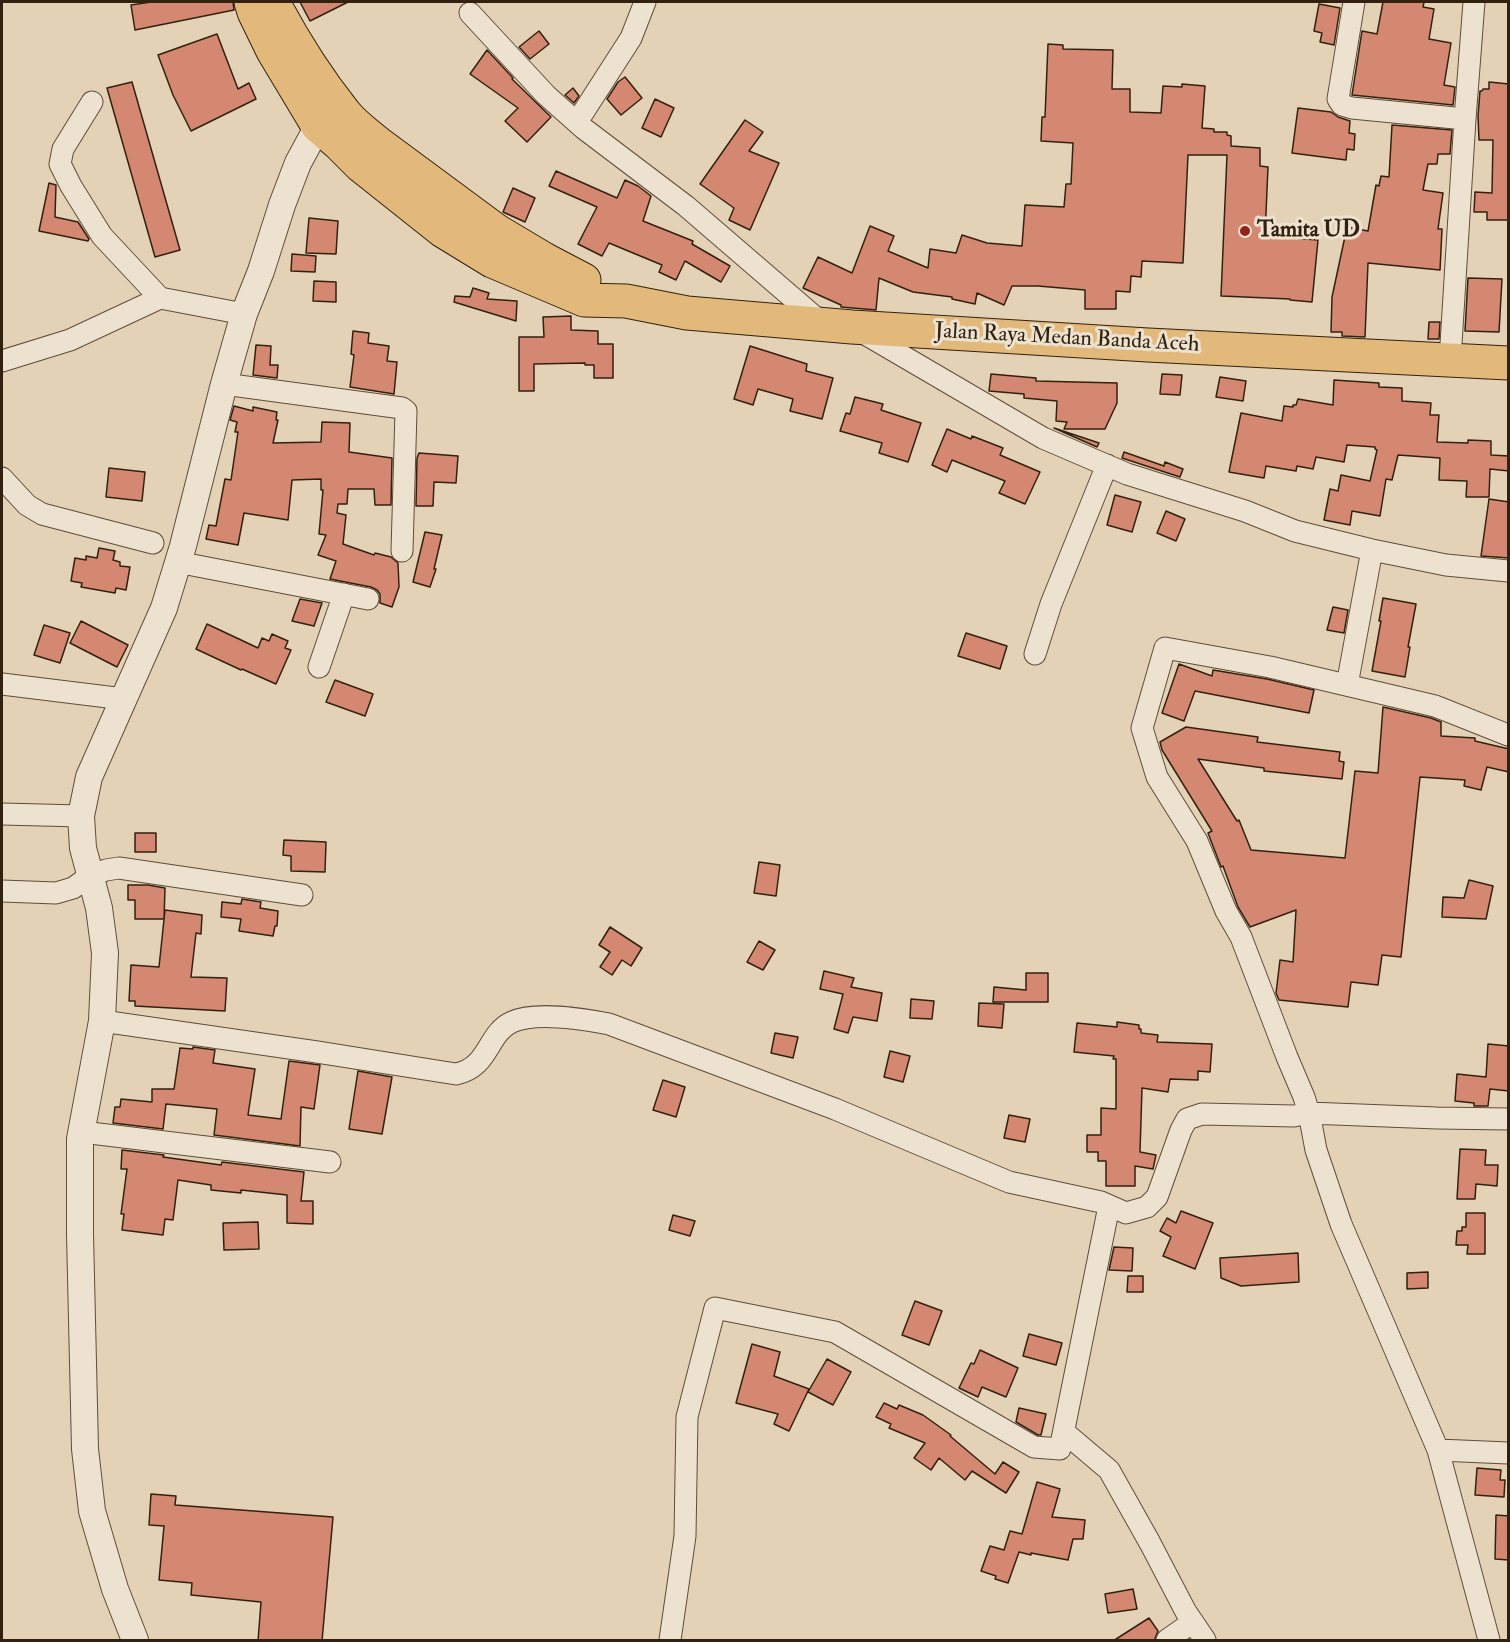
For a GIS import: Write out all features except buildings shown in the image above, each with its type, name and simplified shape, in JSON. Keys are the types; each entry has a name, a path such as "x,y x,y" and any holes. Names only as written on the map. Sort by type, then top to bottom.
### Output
{"highway":[{"name":"Jalan Raya Medan Banda Aceh","path":"251,2 273,51 318,126 339,144 369,154 429,181 497,231 544,259 626,301"},
{"name":"Jalan Raya Medan Banda Aceh","path":"273,2 295,43 344,113 369,154 424,217 492,261 584,300 626,301 687,313 837,325 1148,345 1509,363"}],"street":[{"path":"577,122 631,38 645,2"},
{"path":"1354,2 1338,99 1342,105 1352,108 1465,119"},
{"path":"1450,360 1472,2"},
{"path":"470,13 546,95 577,122 837,325 1043,438 1127,474 1245,511 1296,531 1446,565 1509,571"},
{"path":"92,102 63,149 60,164 102,236 160,298"},
{"path":"135,1641 115,1589 92,1511 85,1449 80,1139 102,1021 105,953 99,908 83,848 81,816 88,777 164,608 244,314 298,163 318,126"},
{"path":"2,361 70,340 160,298 244,314"},
{"path":"224,384 402,408 406,411 402,551"},
{"path":"1035,654 1052,604 1107,465"},
{"path":"2,478 27,505 42,514 153,543"},
{"path":"1347,685 1372,550"},
{"path":"177,562 368,599"},
{"path":"319,666 344,594"},
{"path":"1489,1641 1438,1450 1341,1224 1302,1114 1304,1097 1241,936 1226,910 1197,840 1157,777 1142,728 1166,648 1270,667 1435,706 1509,735"},
{"path":"2,684 124,699"},
{"path":"2,814 81,816"},
{"path":"2,891 56,893 74,888 90,876 119,868 302,895"},
{"path":"102,1021 456,1074 466,1072 477,1065 498,1033 511,1022 533,1017 579,1019 609,1024 835,1109 1009,1182 1101,1202 1126,1213 1147,1207 1157,1197 1181,1130 1187,1119 1202,1114 1509,1119"},
{"path":"82,1132 330,1162"},
{"path":"670,1641 685,1536 687,1416 715,1308 835,1332 1034,1447 1060,1449 1109,1206"},
{"path":"1064,1432 1109,1470 1205,1641"},
{"path":"1438,1450 1509,1453"},
{"path":"1167,1641 1193,1622"}],"place":[{"name":"Tamita UD","path":"1245,231"}]}
